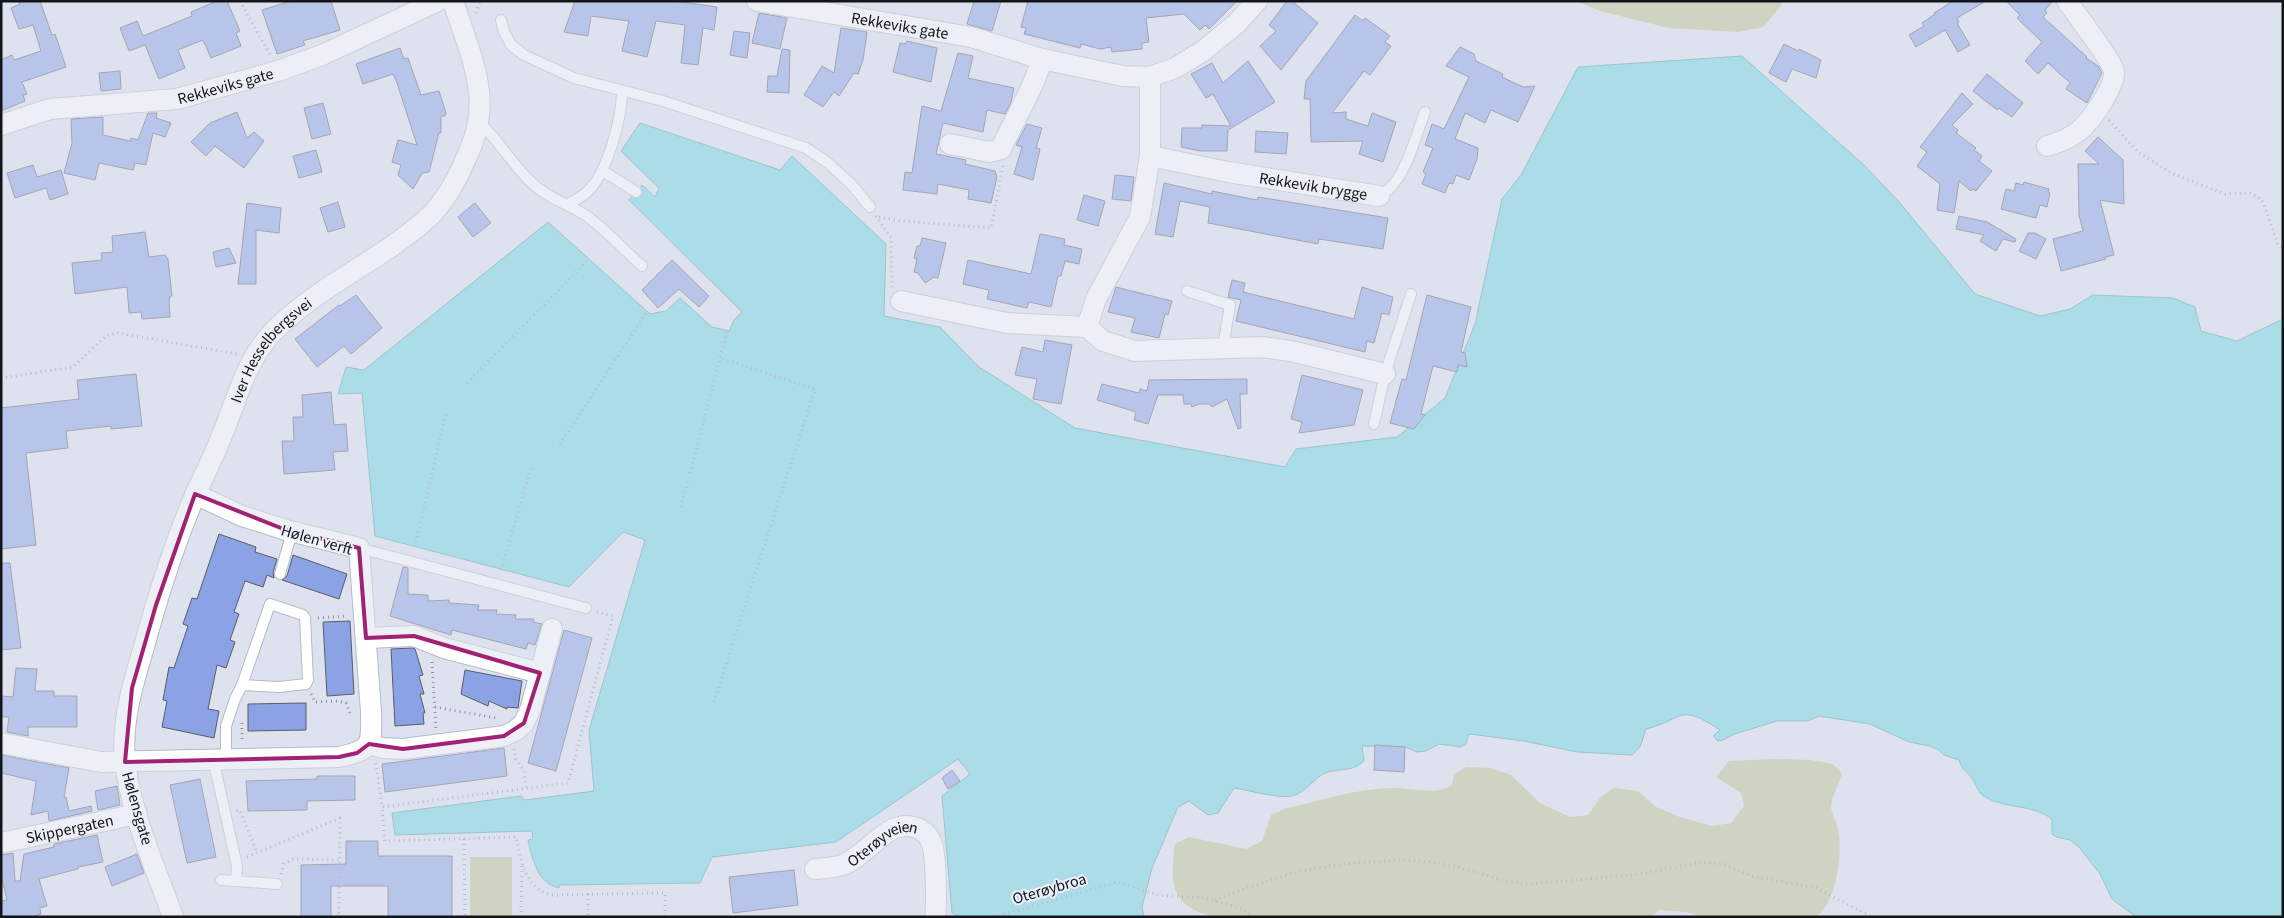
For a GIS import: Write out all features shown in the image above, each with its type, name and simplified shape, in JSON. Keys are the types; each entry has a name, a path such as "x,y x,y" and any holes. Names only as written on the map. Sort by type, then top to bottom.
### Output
{"street":[{"name":"Rekkeviks gate","path":"1,125 50,108 177,99 278,71 322,55 438,1"},
{"name":"Iver Hesselbergsvei","path":"125,762 125,739 132,688 156,605 195,494 221,439 241,383 257,353 272,332 300,309 431,214 457,178 472,147 479,122 479,90 452,1"},
{"name":"Rekkeviks gate","path":"757,1 971,37 1042,59 1123,76 1150,77 1175,68 1203,51 1236,24 1257,1"},
{"path":"2047,146 2065,141 2079,132 2098,107 2113,82 2114,72 2067,1"},
{"path":"950,144 989,152 1001,148 1014,119 1037,78 1042,59"},
{"path":"1087,327 1096,299 1140,217 1150,156 1150,77"},
{"name":"Rekkevik brygge","path":"1150,156 1238,174 1379,196"},
{"path":"901,301 1007,323 1087,327 1103,341 1135,351 1272,348 1385,374"},
{"name":"Hølen verft","path":"195,494 242,516 292,532 359,548 365,615 371,745"},
{"path":"125,762 339,757 357,753 371,745 403,749 489,738 518,728 530,710 552,629"},
{"path":"366,638 414,636 444,648 540,673"},
{"name":"Hølensgate","path":"1,742 101,762 125,762 137,814 173,917"},
{"name":"Skippergaten","path":"1,844 137,814"},
{"name":"Oterøyveien","path":"815,869 845,863 892,830 907,825 916,827 926,834 932,844 936,898 935,917"}],"lane":[{"path":"501,20 504,32 511,45 524,55 574,78 717,118 806,148 828,163 852,185 873,212"},
{"path":"568,204 579,199 591,189 603,171 617,121 622,91"},
{"name":"Rekkevik brygge","path":"1379,196 1388,192 1400,177 1425,112"},
{"path":"479,122 491,133 532,184 548,197 568,204 589,218 642,266"},
{"path":"603,171 636,192"},
{"path":"1188,291 1230,305 1223,348"},
{"path":"1374,424 1385,374 1411,294"},
{"path":"280,574 292,532"},
{"path":"359,548 586,608"},
{"path":"236,882 236,862 216,772 221,760 226,726 270,604 300,613 305,618 308,680 306,684 279,687 242,685"},
{"path":"221,880 277,884"}],"path":[{"path":"240,1 278,71"},
{"path":"2098,107 2138,152 2173,174 2225,194 2250,194 2262,200 2278,244 2283,248"},
{"path":"873,212 901,221 991,228 1004,164 1001,148"},
{"path":"873,212 891,238 891,285 901,301"},
{"path":"467,383 589,259"},
{"path":"560,444 648,312"},
{"path":"681,507 727,331"},
{"path":"1,378 73,367 107,335 118,333 238,354"},
{"path":"714,702 815,389 720,358"},
{"path":"415,547 446,413"},
{"path":"501,570 532,465"},
{"path":"382,807 568,783 613,616 586,608"},
{"path":"305,618 365,615"},
{"path":"431,642 437,745"},
{"path":"306,684 315,702 338,701 346,704 351,712 352,722"},
{"path":"435,707 518,728 516,759 525,774 526,788"},
{"path":"371,745 382,807 385,841 516,837 522,863 521,917"},
{"path":"226,814 240,810 257,853"},
{"path":"236,862 340,818 338,917"},
{"path":"464,839 465,917"},
{"path":"277,884 284,864 293,859 339,860"},
{"path":"1215,901 1229,894 1293,873 1334,865 1365,862 1404,860 1432,862 1454,866 1502,880 1527,884 1635,874 1701,862 1724,864 1751,876 1816,888 1872,917"},
{"path":"522,863 534,885 546,893 665,893 665,917"},
{"name":"Oterøybroa","path":"994,917 1118,882 1158,895 1205,898 1215,901"},
{"path":"588,894 588,917"},
{"path":"1215,901 1240,908 1255,917"}],"highlighted area":[{"path":"195,494 286,530 359,548 366,638 414,636 540,673 524,723 504,736 403,749 369,744 357,753 339,757 125,762 132,688 156,605"}],"green space":[{"path":"1576,1 1782,1 1781,6 1763,27 1738,32 1669,28 1600,11"},
{"path":"1811,760 1833,764 1842,774 1831,804 1837,827 1840,851 1837,876 1829,900 1816,917 1702,917 1686,912 1658,910 1653,917 1215,917 1189,907 1176,892 1173,871 1175,844 1189,837 1246,849 1262,841 1271,815 1284,809 1339,795 1395,788 1424,791 1439,790 1452,785 1454,774 1466,767 1491,768 1511,775 1540,803 1570,817 1588,815 1600,798 1614,788 1638,791 1656,807 1680,817 1712,826 1731,823 1744,806 1741,793 1716,777 1729,761"},
{"path":"470,857 512,857 512,917 470,917"}],"water":[{"path":"1742,56 1865,166 1900,203 1975,294 2040,316 2070,309 2093,295 2173,298 2195,307 2201,331 2237,341 2283,319 2283,917 2136,917 2112,899 2100,874 2079,847 2070,840 2056,837 2052,834 2052,819 2036,811 1993,801 1985,797 1980,793 1974,780 1963,769 1959,760 1944,755 1939,750 1930,746 1909,742 1870,724 1819,716 1808,721 1777,721 1718,741 1713,736 1720,730 1696,717 1682,715 1646,729 1640,747 1632,755 1577,752 1524,741 1469,734 1466,744 1461,747 1439,744 1426,751 1417,752 1405,747 1362,746 1364,761 1356,767 1323,774 1302,792 1292,796 1286,797 1234,788 1218,813 1208,815 1189,801 1178,807 1152,868 1142,907 1144,917 959,917 952,913 942,796 970,774 958,759 836,842 712,857 700,883 560,885 559,888 545,881 537,869 528,840 533,839 532,831 395,835 392,813 521,796 525,800 594,791 589,730 645,540 623,532 569,587 375,536 362,393 338,394 346,367 364,370 548,222 650,314 666,311 680,298 712,327 729,331 734,320 742,312 629,200 642,185 655,197 659,188 621,151 640,123 780,170 792,156 886,244 884,316 940,327 979,367 1075,428 1285,467 1296,449 1397,437 1445,398 1475,324 1502,199 1521,175 1578,67"}],"building":[{"path":"19,1 40,1 52,35 55,34 66,67 22,82 27,94 23,95 25,101 1,111 1,60 12,55 14,60 41,51 33,25 19,29 11,8 20,4"},
{"path":"217,1 227,1 240,31 236,33 241,46 211,58 203,40 178,50 185,68 159,79 145,45 129,51 120,28 137,21 143,36 192,16 191,12"},
{"path":"291,1 331,1 340,30 303,41 305,45 277,54 262,10"},
{"path":"575,1 675,1 717,7 714,30 703,28 698,65 681,63 685,25 656,21 647,57 622,51 629,21 591,16 588,36 564,32"},
{"path":"974,1 1001,1 992,31 967,24"},
{"path":"1028,1 1237,1 1209,29 1205,25 1200,30 1184,14 1146,18 1149,42 1142,43 1142,49 1112,52 1111,47 1100,49 1081,44 1080,48 1024,34 1026,28 1021,27"},
{"path":"1287,1 1292,1 1318,23 1281,70 1260,46 1276,31 1269,25"},
{"path":"1953,1 1986,1 1957,18 1959,22 1957,23 1970,45 1958,52 1945,30 1916,47 1909,35 1924,26 1922,23 1934,13"},
{"path":"2006,1 2053,1 2045,10 2047,13 2043,17 2086,58 2098,66 2102,73 2087,103 2066,89 2070,83 2048,63 2038,74 2025,61 2042,42 2017,18 2020,15"},
{"path":"759,13 787,18 780,49 752,43"},
{"path":"1355,15 1363,21 1365,18 1390,36 1385,42 1391,46 1370,75 1364,71 1332,113 1346,112 1346,119 1368,126 1372,113 1396,122 1383,162 1359,154 1363,141 1311,142 1310,99 1304,99 1306,81"},
{"path":"841,28 867,32 863,60 858,74 854,73 839,96 834,92 823,107 804,95 822,66 834,73"},
{"path":"734,31 750,33 747,58 730,55"},
{"path":"907,41 937,48 931,82 893,72 900,43 904,44"},
{"path":"1784,44 1821,60 1816,78 1792,69 1786,82 1769,73"},
{"path":"1460,47 1474,54 1476,61 1503,74 1502,77 1523,87 1535,86 1518,122 1491,110 1485,123 1465,113 1455,139 1478,148 1477,159 1469,180 1456,175 1453,184 1449,183 1445,193 1422,184 1426,174 1423,172 1433,148 1425,145 1432,124 1444,129 1469,77 1446,66"},
{"path":"400,48 404,59 408,58 421,95 439,91 446,113 445,116 441,116 441,133 439,133 429,172 422,173 413,189 398,175 401,165 392,162 398,140 417,145 393,74 363,84 356,64"},
{"path":"782,49 790,50 789,93 767,92 768,76 777,76"},
{"path":"958,53 973,56 968,78 1014,88 1011,102 1005,114 987,110 983,132 943,123 936,154 966,160 965,164 995,171 997,177 991,203 968,199 969,190 938,184 937,194 903,190 905,172 912,173 922,106 941,111"},
{"path":"1248,61 1275,102 1228,130 1227,151 1200,151 1181,147 1182,128 1202,128 1202,125 1231,126 1213,94 1206,98 1191,74 1212,63 1223,83"},
{"path":"120,71 121,89 101,91 99,73"},
{"path":"1987,74 2023,103 2012,117 1999,108 1997,110 1973,91"},
{"path":"1962,93 1973,104 1952,125 1958,130 1956,133 1976,148 1974,150 1982,156 1979,161 1992,171 1976,191 1973,189 1971,191 1959,181 1954,213 1937,210 1940,184 1917,166 1927,152 1920,147"},
{"path":"323,103 331,134 312,139 304,108"},
{"path":"237,112 247,138 254,132 264,141 244,168 215,146 206,156 191,142 210,123"},
{"path":"148,113 157,113 156,118 171,123 165,137 153,133 146,165 135,163 133,170 99,163 95,180 64,173 72,143 71,119 103,117 103,135 130,141 131,138 138,140"},
{"path":"1027,124 1042,128 1036,148 1040,149 1033,180 1014,174 1022,147 1016,145"},
{"path":"1256,131 1288,133 1286,154 1255,152"},
{"path":"2098,137 2123,160 2124,204 2100,200 2114,255 2105,257 2106,259 2061,271 2053,239 2083,231 2079,215 2078,164 2099,164 2085,151"},
{"path":"316,150 322,172 299,178 293,156"},
{"path":"33,165 37,177 61,170 68,194 50,200 46,188 15,198 7,173"},
{"path":"1115,175 1134,177 1131,201 1112,199"},
{"path":"2024,182 2049,189 2047,207 2040,205 2036,218 2001,209 2006,189 2014,191 2016,183 2023,185"},
{"path":"1164,183 1212,194 1212,191 1257,200 1258,197 1388,218 1383,249 1319,239 1318,244 1208,223 1210,207 1180,201 1173,237 1155,234"},
{"path":"1084,195 1105,201 1098,226 1077,220"},
{"path":"338,202 345,227 328,232 320,208"},
{"path":"247,203 281,208 279,233 256,230 256,284 238,284"},
{"path":"475,203 491,223 473,237 458,217"},
{"path":"1959,216 1987,222 2016,239 2015,242 2003,239 1996,251 1980,241 1984,235 1956,229"},
{"path":"145,232 149,257 165,255 168,259 172,296 169,301 170,317 142,319 141,312 129,313 127,287 75,294 72,263 102,260 101,253 113,252 112,236"},
{"path":"2028,233 2035,233 2046,239 2036,259 2019,251"},
{"path":"1040,234 1065,239 1064,245 1082,249 1079,264 1065,261 1061,276 1058,276 1051,307 1029,302 1027,308 987,299 989,290 963,284 968,260 1031,274"},
{"path":"922,238 946,243 938,278 934,277 925,283 918,273 914,272 917,259 914,258 917,246 920,246"},
{"path":"229,248 236,263 216,267 213,252"},
{"path":"672,260 709,296 699,307 679,289 658,308 642,290"},
{"path":"1232,280 1245,283 1243,292 1354,319 1362,287 1393,297 1389,315 1382,313 1374,343 1367,341 1365,352 1236,321 1241,300 1228,297"},
{"path":"1116,287 1172,301 1168,315 1165,314 1159,338 1131,332 1135,318 1108,312"},
{"path":"356,295 382,328 351,354 344,346 317,367 295,339 339,305"},
{"path":"1427,295 1471,307 1461,352 1465,353 1467,367 1458,365 1457,372 1433,366 1421,414 1425,415 1414,429 1390,423 1402,379 1406,380"},
{"path":"1045,340 1072,345 1061,404 1033,399 1037,379 1015,375 1022,347 1043,352"},
{"path":"136,374 142,426 111,429 111,426 66,431 68,448 26,453 36,545 1,549 1,408 79,399 77,380"},
{"path":"1302,375 1363,390 1354,425 1299,433 1302,422 1291,419"},
{"path":"1247,379 1247,394 1240,394 1241,428 1238,429 1227,399 1212,407 1210,404 1199,404 1192,407 1191,404 1184,404 1183,395 1158,395 1148,424 1134,420 1136,413 1133,411 1097,400 1102,384 1139,393 1140,389 1147,391 1149,380"},
{"path":"331,392 334,425 346,424 348,451 333,452 335,470 284,474 282,441 294,441 293,417 303,417 302,395"},
{"path":"219,534 256,547 255,552 277,559 273,573 274,578 267,575 263,587 245,581 234,612 239,614 230,640 235,642 226,668 217,665 208,709 219,711 214,738 162,727 167,701 163,700 169,667 174,668 188,626 183,624 192,598 197,599"},
{"path":"293,555 347,574 339,599 282,580 287,576"},
{"path":"1,563 10,563 21,648 1,650"},
{"path":"403,567 408,568 408,594 428,595 428,601 449,600 449,603 479,605 478,610 497,610 496,614 516,615 515,619 534,619 533,622 542,624 535,645 528,643 526,649 452,630 451,635 390,616"},
{"path":"350,621 354,694 327,696 323,622"},
{"path":"564,630 592,638 556,771 528,763"},
{"path":"391,649 415,649 423,675 419,676 424,694 420,694 425,713 423,713 424,724 395,726"},
{"path":"16,668 37,669 35,691 54,691 54,696 77,696 77,727 28,727 28,736 7,732 9,717 1,717 1,696 13,697"},
{"path":"465,670 522,681 518,708 507,707 507,709 489,701 488,706 461,694"},
{"path":"306,703 306,730 248,731 248,704"},
{"path":"1375,745 1405,747 1404,772 1374,770"},
{"path":"504,748 507,776 385,792 382,764"},
{"path":"1,755 69,768 64,797 66,797 69,811 91,806 92,811 49,821 48,811 31,815 36,781 1,773"},
{"path":"952,770 960,781 948,789 942,778"},
{"path":"317,776 355,776 355,800 307,801 307,810 248,811 246,781 317,779"},
{"path":"200,779 216,857 187,863 170,785"},
{"path":"117,786 120,805 98,810 95,791"},
{"path":"97,835 103,862 78,867 78,869 39,879 47,906 40,908 41,914 32,917 1,917 1,901 7,900 1,875 1,855 13,853 15,881 20,881 24,854 54,847 54,844"},
{"path":"346,841 378,841 378,856 452,856 452,917 388,917 388,886 331,886 331,917 301,917 301,865 346,864"},
{"path":"137,854 144,873 112,886 105,867"},
{"path":"794,870 798,905 733,913 729,877"}]}
